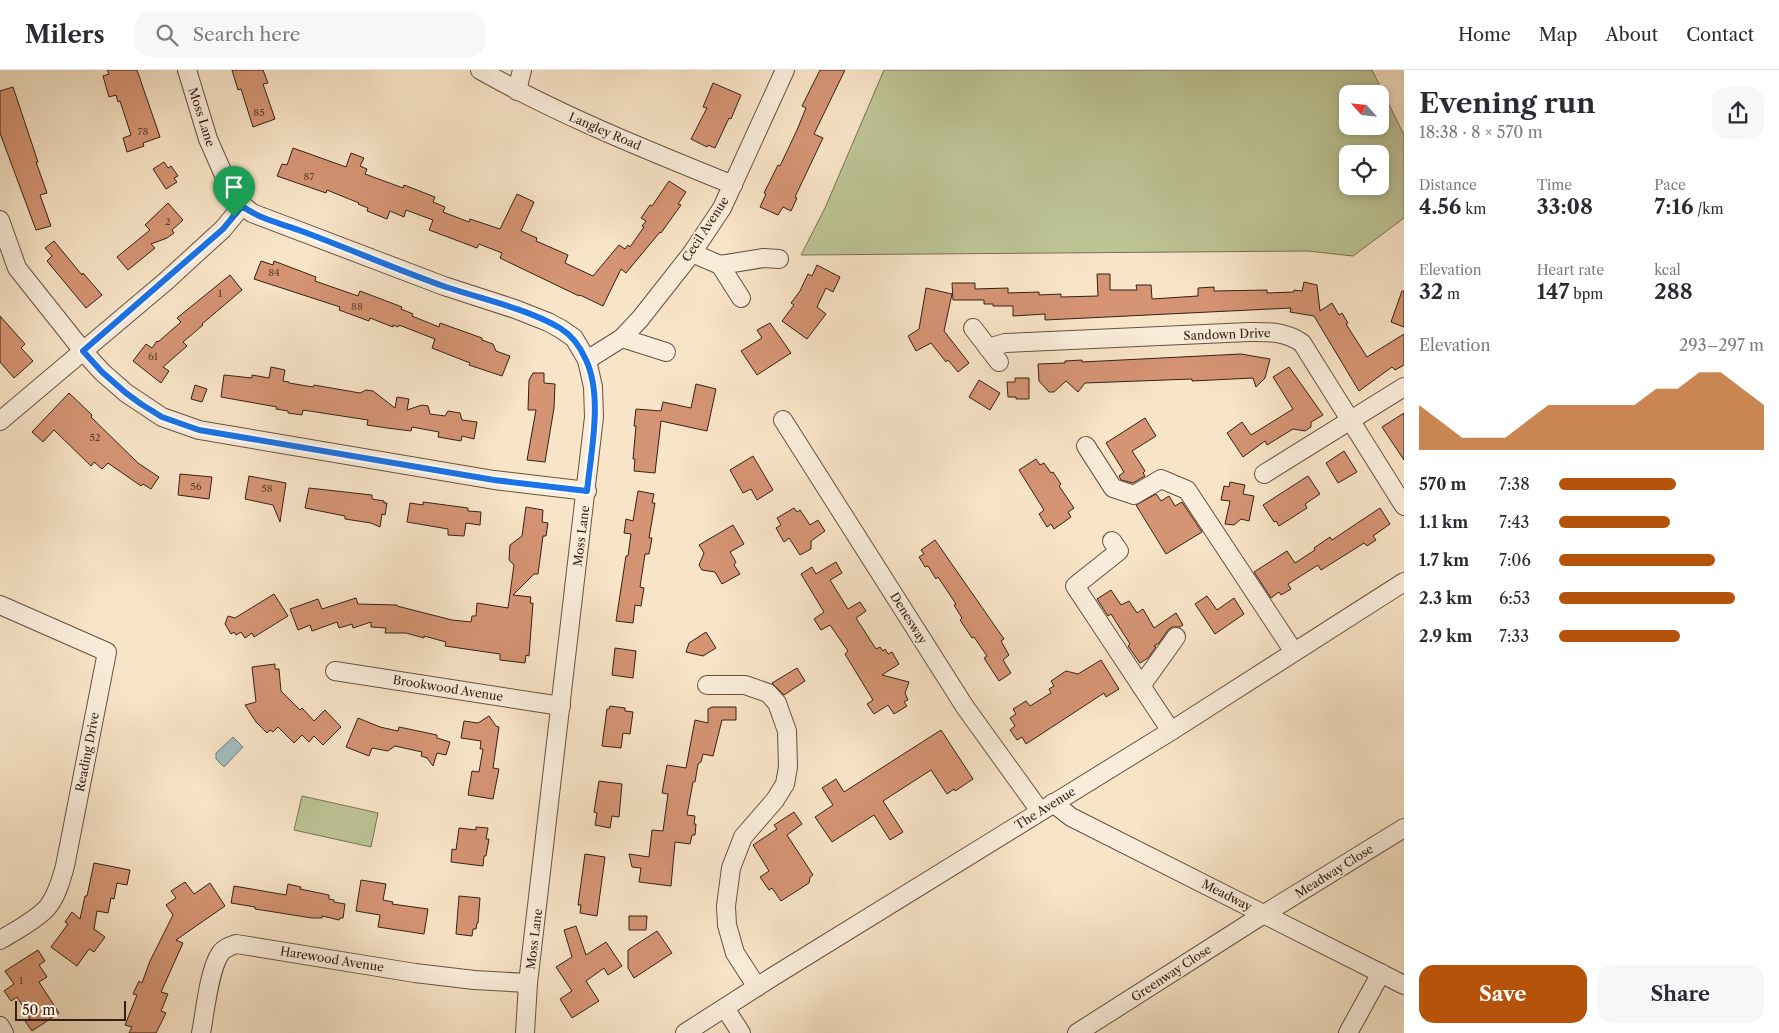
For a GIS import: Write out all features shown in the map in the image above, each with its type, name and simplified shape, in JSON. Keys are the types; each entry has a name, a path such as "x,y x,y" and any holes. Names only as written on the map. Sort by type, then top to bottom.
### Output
{"street":[{"name":"Moss Lane","path":"187,70 208,139 235,199 242,206 262,218 302,231 444,286 548,322 574,338 587,360 594,387 594,417 587,491 528,983 525,1033"},
{"name":"Langley Road","path":"480,70 517,91 584,123 732,185"},
{"path":"517,91 522,70"},
{"name":"Cecil Avenue","path":"587,360 622,338 640,319 692,253 722,208 785,70"},
{"path":"0,421 223,229 242,206"},
{"path":"0,220 17,268 83,351 114,382 141,404 162,417 199,430 494,480 587,491"},
{"path":"692,253 720,265 764,258 779,259"},
{"path":"720,265 741,298"},
{"path":"973,328 999,362"},
{"name":"Sandown Drive","path":"988,348 1005,343 1280,332 1302,343 1404,506"},
{"path":"622,338 666,352"},
{"path":"1264,474 1404,387"},
{"name":"Denesway","path":"783,420 965,707 1047,807"},
{"path":"1086,446 1112,488 1134,495 1161,479 1186,490 1294,652"},
{"path":"1112,541 1119,551 1075,586 1171,731"},
{"name":"The Avenue","path":"685,1033 1171,731 1404,582"},
{"name":"Reading Drive","path":"0,605 107,652 67,857 59,887 46,908 31,921 0,940"},
{"path":"1141,686 1176,637"},
{"name":"Brookwood Avenue","path":"335,671 561,706"},
{"path":"707,685 745,685 768,693 777,703 787,732 788,767 785,784 775,800 743,837 731,868 726,906 727,925 735,953 757,987"},
{"name":"Meadway","path":"1047,807 1071,817 1404,985"},
{"name":"Meadway Close","path":"1264,914 1404,828"},
{"name":"Greenway Close","path":"1077,1033 1264,914"},
{"name":"Harewood Avenue","path":"201,1033 214,967 220,954 227,947 236,944 474,980 528,983"},
{"path":"1348,1033 1381,973"},
{"path":"725,1008 741,1033"},
{"path":"0,1026 4,1033"}],"green space":[{"path":"884,70 1372,70 1379,85 1339,85 1339,135 1389,135 1389,105 1404,135 1404,218 1353,256 1308,251 801,255 825,208"},
{"path":"302,796 378,813 371,847 294,830"}],"water":[{"path":"233,737 243,747 224,767 216,759 216,753"}],"building":[{"path":"107,70 137,70 160,137 143,143 144,146 127,152 123,138 131,135 120,101 118,102 116,95 109,97 103,76 109,74"},
{"path":"232,70 263,70 268,83 263,84 275,119 253,127 241,89 238,90"},
{"path":"820,70 845,70 814,134 823,138 795,197 797,198 791,211 783,207 778,215 760,207 766,194 764,193 778,165 780,166 797,130 806,108 802,106"},
{"path":"713,83 741,95 731,119 729,118 715,148 708,145 707,147 691,139 707,108 703,107"},
{"path":"13,87 47,193 40,195 51,226 36,230 0,133 0,91"},
{"path":"293,148 346,167 351,153 364,158 360,166 367,169 365,174 403,188 404,185 435,197 433,202 445,207 443,212 469,222 470,219 500,229 517,194 534,202 521,231 537,238 536,241 568,255 565,263 593,276 619,245 625,249 628,245 630,247 644,227 642,226 646,221 641,218 650,205 652,206 669,181 686,192 678,204 681,205 661,233 626,273 621,269 603,306 500,258 502,253 479,244 477,248 429,230 433,220 406,210 404,217 390,211 387,219 367,211 368,208 359,203 327,190 326,193 277,176 282,164 287,165"},
{"path":"164,162 168,168 171,166 178,176 174,178 177,182 166,189 153,169"},
{"path":"168,203 183,220 172,230 174,233 151,244 155,248 128,270 117,257 150,230 145,225"},
{"path":"54,241 82,275 83,273 102,295 86,308 47,261 52,256 45,248"},
{"path":"261,261 273,265 274,261 316,277 315,281 358,296 360,291 402,307 401,309 413,314 412,316 439,327 440,323 482,338 482,340 493,344 496,351 510,356 502,376 469,365 470,363 432,348 435,339 399,325 398,327 393,325 393,327 370,318 369,321 339,310 340,307 254,279"},
{"path":"817,265 840,277 833,292 826,288 817,307 826,314 807,339 782,321 794,305 791,303 800,291 808,274 812,276"},
{"path":"1097,274 1110,274 1110,290 1137,290 1136,285 1151,285 1152,299 1198,296 1198,288 1214,287 1214,291 1267,290 1267,293 1302,291 1304,282 1317,285 1320,311 1332,303 1339,315 1342,313 1348,323 1346,324 1367,357 1404,334 1404,365 1395,370 1392,367 1359,391 1314,316 1290,312 1291,308 1045,320 1045,314 1013,316 1013,306 993,306 993,304 984,304 984,300 953,300 952,283 975,283 975,289 1008,288 1008,293 1039,292 1039,295 1061,294 1061,297 1098,296"},
{"path":"230,275 242,290 183,342 187,346 163,367 169,371 161,383 133,361 146,344 152,348 157,341 181,322 177,318"},
{"path":"926,288 952,294 944,331 969,363 958,372 948,360 946,362 931,343 916,351 908,336 919,329"},
{"path":"1402,291 1404,291 1404,327 1391,322"},
{"path":"0,316 25,344 21,348 33,361 14,378 0,362"},
{"path":"770,323 791,353 757,375 741,351 762,338 757,330"},
{"path":"1241,354 1270,359 1265,378 1256,387 1253,378 1192,381 1192,379 1085,383 1078,392 1066,381 1054,392 1049,392 1039,381 1038,364 1082,360 1082,362"},
{"path":"271,367 285,370 283,381 289,383 313,387 314,385 360,393 366,390 373,391 395,408 397,397 409,399 407,410 422,405 428,406 430,414 445,416 448,411 460,413 462,420 477,422 474,439 462,436 461,441 438,437 439,432 412,427 411,431 367,425 368,420 303,410 302,415 288,413 288,411 276,409 277,407 221,397 224,375 252,378 252,375 269,378"},
{"path":"1289,367 1323,415 1311,422 1311,427 1305,431 1293,429 1267,445 1265,441 1243,457 1227,433 1242,422 1251,435 1293,409 1273,377"},
{"path":"533,373 544,373 544,383 555,384 554,408 545,462 527,460 536,410 528,410 529,380"},
{"path":"1015,378 1029,378 1029,399 1008,397 1007,382 1015,382"},
{"path":"979,380 1000,393 990,410 969,397"},
{"path":"696,384 716,389 707,431 661,421 655,473 634,471 636,409 661,411 663,402 691,408"},
{"path":"195,385 207,389 202,402 191,399"},
{"path":"69,393 138,463 159,477 151,489 143,484 141,486 108,463 102,469 94,462 91,466 54,430 43,442 32,432"},
{"path":"1404,413 1404,460 1382,427"},
{"path":"1145,418 1156,436 1132,451 1145,471 1143,473 1145,476 1133,483 1121,480 1119,476 1124,472 1106,443"},
{"path":"1344,451 1357,472 1338,483 1326,463"},
{"path":"753,456 773,490 757,500 751,489 743,493 730,470"},
{"path":"1036,459 1040,465 1044,463 1051,473 1053,472 1061,484 1059,486 1074,508 1068,512 1071,517 1054,529 1051,524 1047,527 1039,514 1044,510 1019,470"},
{"path":"180,474 212,477 209,499 178,495"},
{"path":"249,476 286,483 280,522 273,505 245,499"},
{"path":"1308,476 1320,494 1305,504 1307,508 1279,526 1276,521 1274,522 1263,505"},
{"path":"1230,482 1245,485 1243,494 1254,496 1249,521 1241,519 1234,525 1225,524 1230,501 1221,500 1224,486 1229,487"},
{"path":"309,488 372,495 372,499 384,501 384,503 387,503 385,515 382,514 380,527 371,523 345,519 345,516 305,508"},
{"path":"638,491 654,494 652,503 655,503 649,538 652,538 649,554 645,554 640,587 644,588 641,606 635,605 633,623 616,621 631,534 624,533 626,519 633,521"},
{"path":"1156,494 1161,501 1169,496 1175,506 1182,502 1202,532 1166,554 1136,505"},
{"path":"423,502 468,508 468,511 481,512 480,525 466,523 464,536 448,535 448,529 407,522 410,503 423,505"},
{"path":"526,507 543,510 542,522 548,523 546,536 543,536 538,574 534,574 513,595 531,597 530,603 533,603 529,656 526,655 525,663 500,660 500,654 445,646 446,642 424,636 424,638 406,633 385,633 386,628 371,627 371,622 353,628 352,624 339,628 337,622 312,631 310,625 298,630 290,609 318,599 322,609 356,598 358,604 397,605 452,620 471,622 472,616 476,616 477,603 508,608 514,565 509,560 510,545 522,536"},
{"path":"794,508 797,512 800,510 810,525 818,520 825,531 811,541 811,549 800,555 789,538 784,542 776,528 781,525 777,518"},
{"path":"1380,508 1390,524 1373,536 1376,540 1367,546 1364,543 1321,570 1318,565 1288,584 1291,589 1281,595 1279,592 1271,598 1254,572 1287,551 1295,563 1330,537 1332,540"},
{"path":"733,525 744,544 730,552 736,562 734,565 740,574 722,584 715,572 702,570 699,565 704,553 699,545"},
{"path":"935,540 1004,639 1001,641 1009,655 1003,660 1011,673 999,681 984,658 987,656 960,620 962,618 954,605 956,604 938,577 936,579 928,566 925,567 919,557 924,554 921,550"},
{"path":"836,562 842,573 830,580 848,609 860,602 866,611 856,618 876,649 880,647 883,651 885,649 888,654 892,652 899,664 882,675 909,682 905,693 908,700 904,702 907,706 894,714 888,705 874,714 867,704 873,700 845,654 848,651 830,625 821,630 814,619 824,612 801,574 812,567 816,574"},
{"path":"1111,590 1121,605 1129,601 1137,613 1143,609 1154,628 1176,613 1183,625 1172,627 1168,630 1159,643 1154,646 1156,647 1148,658 1140,663 1128,646 1130,644 1111,614 1108,616 1097,599"},
{"path":"274,594 288,616 254,637 252,633 245,638 241,632 236,635 234,632 231,634 225,624 228,616 235,618"},
{"path":"1207,596 1217,610 1234,598 1244,614 1215,634 1195,604"},
{"path":"706,632 716,648 703,656 686,652 689,643"},
{"path":"615,648 636,651 633,678 612,675"},
{"path":"1101,660 1119,689 1106,697 1104,693 1026,744 1022,737 1017,740 1010,730 1015,726 1010,718 1016,714 1013,709 1026,701 1030,706 1051,693 1049,689 1054,686 1051,681 1066,671 1078,674"},
{"path":"275,664 275,669 279,669 281,691 300,710 302,708 314,721 325,710 341,727 323,745 314,736 309,742 302,735 294,743 278,727 273,732 270,730 267,733 256,722 245,705 256,702 252,667"},
{"path":"797,668 805,681 784,695 772,683"},
{"path":"610,706 625,708 625,711 633,712 630,734 623,733 621,748 602,746 607,709"},
{"path":"712,707 736,707 736,720 722,720 713,756 703,754 701,762 698,764 687,815 695,816 695,835 692,835 690,844 675,842 671,886 639,882 641,868 632,867 629,854 649,857 652,830 663,831 668,794 662,793 667,765 686,768 695,720 708,723 708,709"},
{"path":"489,716 496,726 499,727 493,768 499,769 493,799 468,795 472,771 479,772 483,749 480,749 481,741 461,738 464,721 478,723"},
{"path":"358,718 380,727 398,731 399,727 437,735 437,738 450,742 446,755 437,753 433,766 427,758 421,756 422,752 395,746 388,751 372,748 369,756 346,747"},
{"path":"941,730 973,779 947,794 931,770 883,801 903,832 890,840 874,815 832,842 815,817 833,805 822,788 836,779 844,792"},
{"path":"599,781 622,784 619,817 612,816 610,828 595,825 597,813 594,812"},
{"path":"794,812 802,824 787,835 813,875 810,877 809,883 781,901 772,888 769,890 760,877 769,871 753,845 777,829 774,825"},
{"path":"476,827 488,828 486,839 489,839 483,866 451,862 452,849 456,850 459,828 476,830"},
{"path":"585,854 605,857 597,916 580,913 581,905 578,905"},
{"path":"94,863 130,870 127,885 117,883 114,899 111,898 108,913 97,911 94,929 105,937 94,952 89,949 77,966 51,947 68,924 65,922 72,912 80,919"},
{"path":"361,880 386,884 383,900 393,902 392,904 428,909 424,934 378,927 380,915 356,911"},
{"path":"185,882 194,894 210,883 225,906 176,940 183,943 161,992 168,994 161,1011 166,1013 156,1033 129,1033 132,1027 125,1025 137,995 133,994 139,981 142,983 150,961 173,915 166,905 176,898 171,891"},
{"path":"288,884 301,887 300,889 329,895 329,899 334,900 334,902 345,904 343,918 339,920 322,916 322,918 312,918 255,909 255,907 231,903 234,886 286,895"},
{"path":"459,896 480,898 478,923 476,929 473,929 472,936 456,934"},
{"path":"629,916 647,916 646,930 629,930"},
{"path":"576,926 586,955 606,942 622,966 608,975 604,968 586,981 599,1001 572,1018 560,999 572,991 556,967 572,957 564,930"},
{"path":"657,931 672,953 634,978 628,968 628,950"},
{"path":"38,950 45,961 39,965 47,977 39,982 59,1013 32,1031 25,1021 30,1018 17,997 11,1001 4,991 14,984 5,971"}],"route":[{"path":"242,206 262,218 302,231 444,286 548,322 574,338 587,360 594,387 594,417 587,491 494,480 199,430 162,417 126,393 102,372 83,351 165,282 234,217 242,206"}]}
